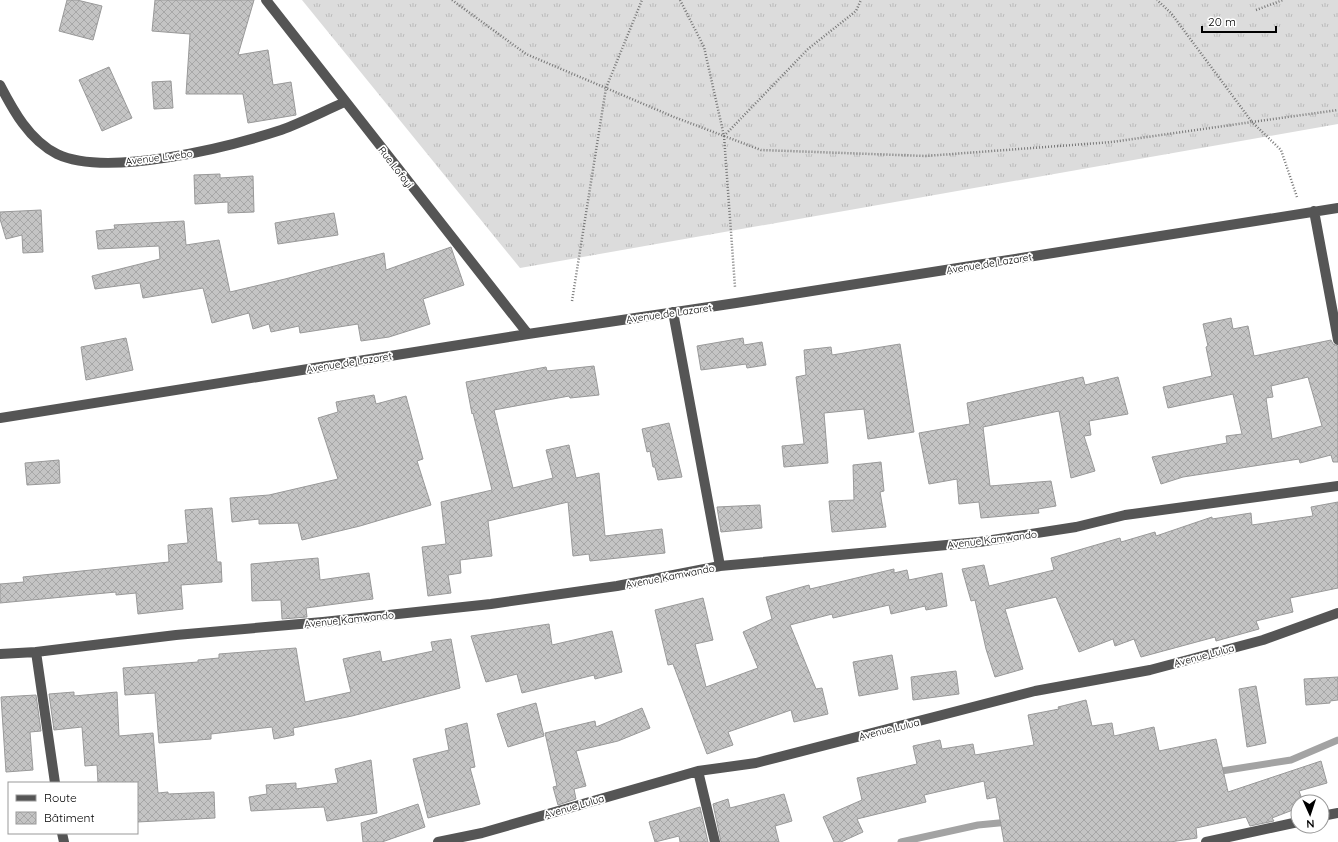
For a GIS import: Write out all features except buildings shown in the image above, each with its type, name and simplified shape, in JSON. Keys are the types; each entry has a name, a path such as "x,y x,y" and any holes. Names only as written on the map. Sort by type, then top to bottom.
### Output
{"street":[{"name":"Rue Lofoyi","path":"266,0 528,334"},
{"name":"Avenue Lwebo","path":"0,85 30,133 55,153 73,161 90,162 138,161 194,153 283,129 345,102"},
{"name":"Avenue de Lazaret","path":"0,418 1338,208"},
{"path":"1314,212 1338,340"},
{"path":"673,312 720,566"},
{"name":"Avenue Kamwando","path":"0,654 36,652 176,635 323,622 491,604 617,586 720,566 979,542 1076,527 1125,515 1338,486"},
{"name":"Avenue Lulua","path":"438,842 482,833 698,771 756,763 1035,691 1150,670 1263,640 1338,613"},
{"path":"36,652 55,782"},
{"path":"698,771 715,842"},
{"path":"1206,842 1290,824"}],"path":[{"path":"452,0 526,54 606,88 761,150 926,156 1112,142 1338,110"},
{"path":"572,301 606,88 642,0"},
{"path":"680,0 704,47 724,136 736,303"},
{"path":"724,136 808,49 856,10 861,0"},
{"path":"1157,0 1171,13 1252,122 1281,150 1297,198 1297,214"},
{"path":"1256,10 1283,0"}],"green space":[{"path":"302,0 1338,0 1338,124 520,268"}],"waterway":[{"path":"1215,772 1291,760 1338,740"},
{"path":"901,842 978,825 1009,822"}]}
